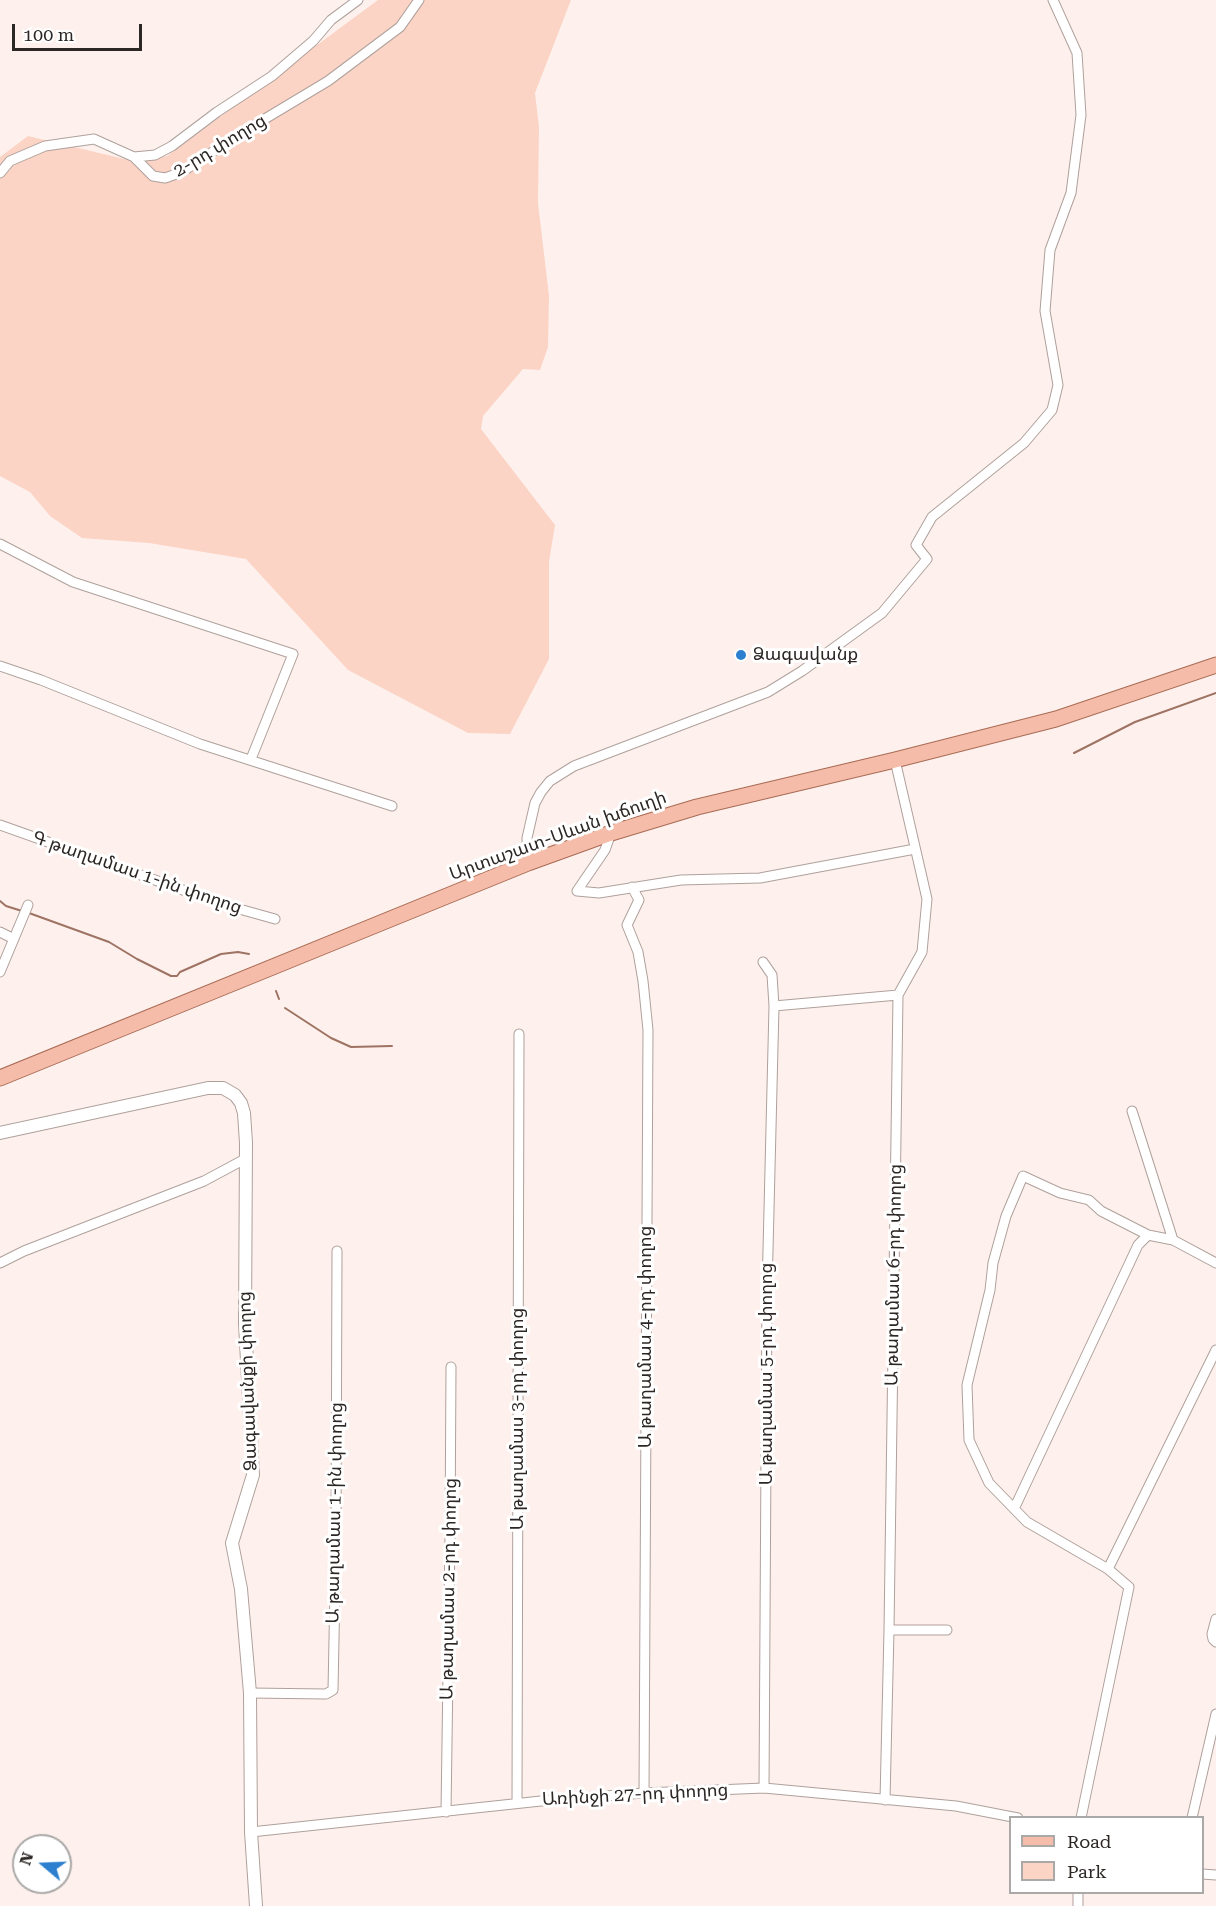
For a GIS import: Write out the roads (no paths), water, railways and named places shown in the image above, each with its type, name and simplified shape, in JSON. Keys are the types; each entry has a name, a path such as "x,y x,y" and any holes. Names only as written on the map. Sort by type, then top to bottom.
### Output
{"main road":[{"name":"Արտաշատ-Սևան խճուղի","path":"0,1078 528,863 611,833 697,807 1056,719 1216,665"}],"street":[{"path":"134,157 155,154 172,146 217,112 272,76 313,41 331,20 358,0"},
{"name":"2-րդ փողոց","path":"0,173 10,162 45,146 94,140 134,157 153,176 165,178 182,172 328,81 400,27 419,0"},
{"path":"528,863 527,838 535,803 550,782 574,766 768,692 802,671 882,613 927,559 916,546 932,518 1024,442 1052,410 1058,385 1045,311 1050,250 1071,194 1081,115 1077,53 1053,0"},
{"path":"0,544 73,582 293,654 251,759"},
{"path":"0,666 41,680 200,744 392,806"},
{"name":"Ա թաղամաս 6-րդ փողոց","path":"885,1800 890,1630 898,995 922,952 927,898 895,760"},
{"name":"Գ թաղամաս 1-ին փողոց","path":"0,825 225,906 275,919"},
{"path":"611,833 605,850 577,891 599,893 681,880 760,878 915,849"},
{"name":"Ա թաղամաս 4-րդ փողոց","path":"632,887 639,900 627,925 640,962 648,1030 644,1794"},
{"path":"0,972 28,905"},
{"path":"0,932 14,939"},
{"name":"Ա թաղամաս 5-րդ փողոց","path":"763,962 772,975 774,1006 766,1291 764,1788"},
{"path":"774,1006 898,995"},
{"name":"Ա թաղամաս 3-րդ փողոց","path":"517,1803 519,1034"},
{"name":"Ձագավանքի փողոց","path":"0,1133 208,1088 223,1088 235,1095 241,1103 244,1113 245,1159 245,1323 253,1475 232,1543 240,1589 250,1693 251,1832 256,1906"},
{"path":"1132,1111 1173,1240"},
{"path":"0,1263 24,1251 204,1181 245,1159"},
{"path":"1081,1816 1129,1587 1108,1569 1027,1522 989,1483 969,1440 968,1385 990,1290 993,1263 1005,1216 1023,1176 1060,1192 1089,1200 1101,1211 1148,1235 1173,1240 1216,1263"},
{"path":"1014,1509 1138,1245 1148,1235"},
{"name":"Ա թաղամաս 1-ին փողոց","path":"250,1693 326,1694 333,1690 337,1251"},
{"path":"1108,1569 1216,1350"},
{"name":"Ա թաղամաս 2-րդ փողոց","path":"446,1812 451,1367"},
{"path":"1216,1620 1212,1634 1216,1642"},
{"path":"890,1630 947,1630"},
{"path":"1192,1816 1216,1714"},
{"name":"Առինջի 27-րդ փողոց","path":"251,1832 517,1803 764,1788 957,1806 1009,1816"}],"waterway":[{"path":"1074,753 1135,722 1216,693"},
{"path":"0,901 6,906 22,911"},
{"path":"29,913 109,942 171,976 177,976 180,972 221,954 238,952 249,954"},
{"path":"276,991 279,999"},
{"path":"285,1008 331,1038 351,1047 392,1046"}],"place":[{"name":"Ձագավանք","path":"741,655"}]}
